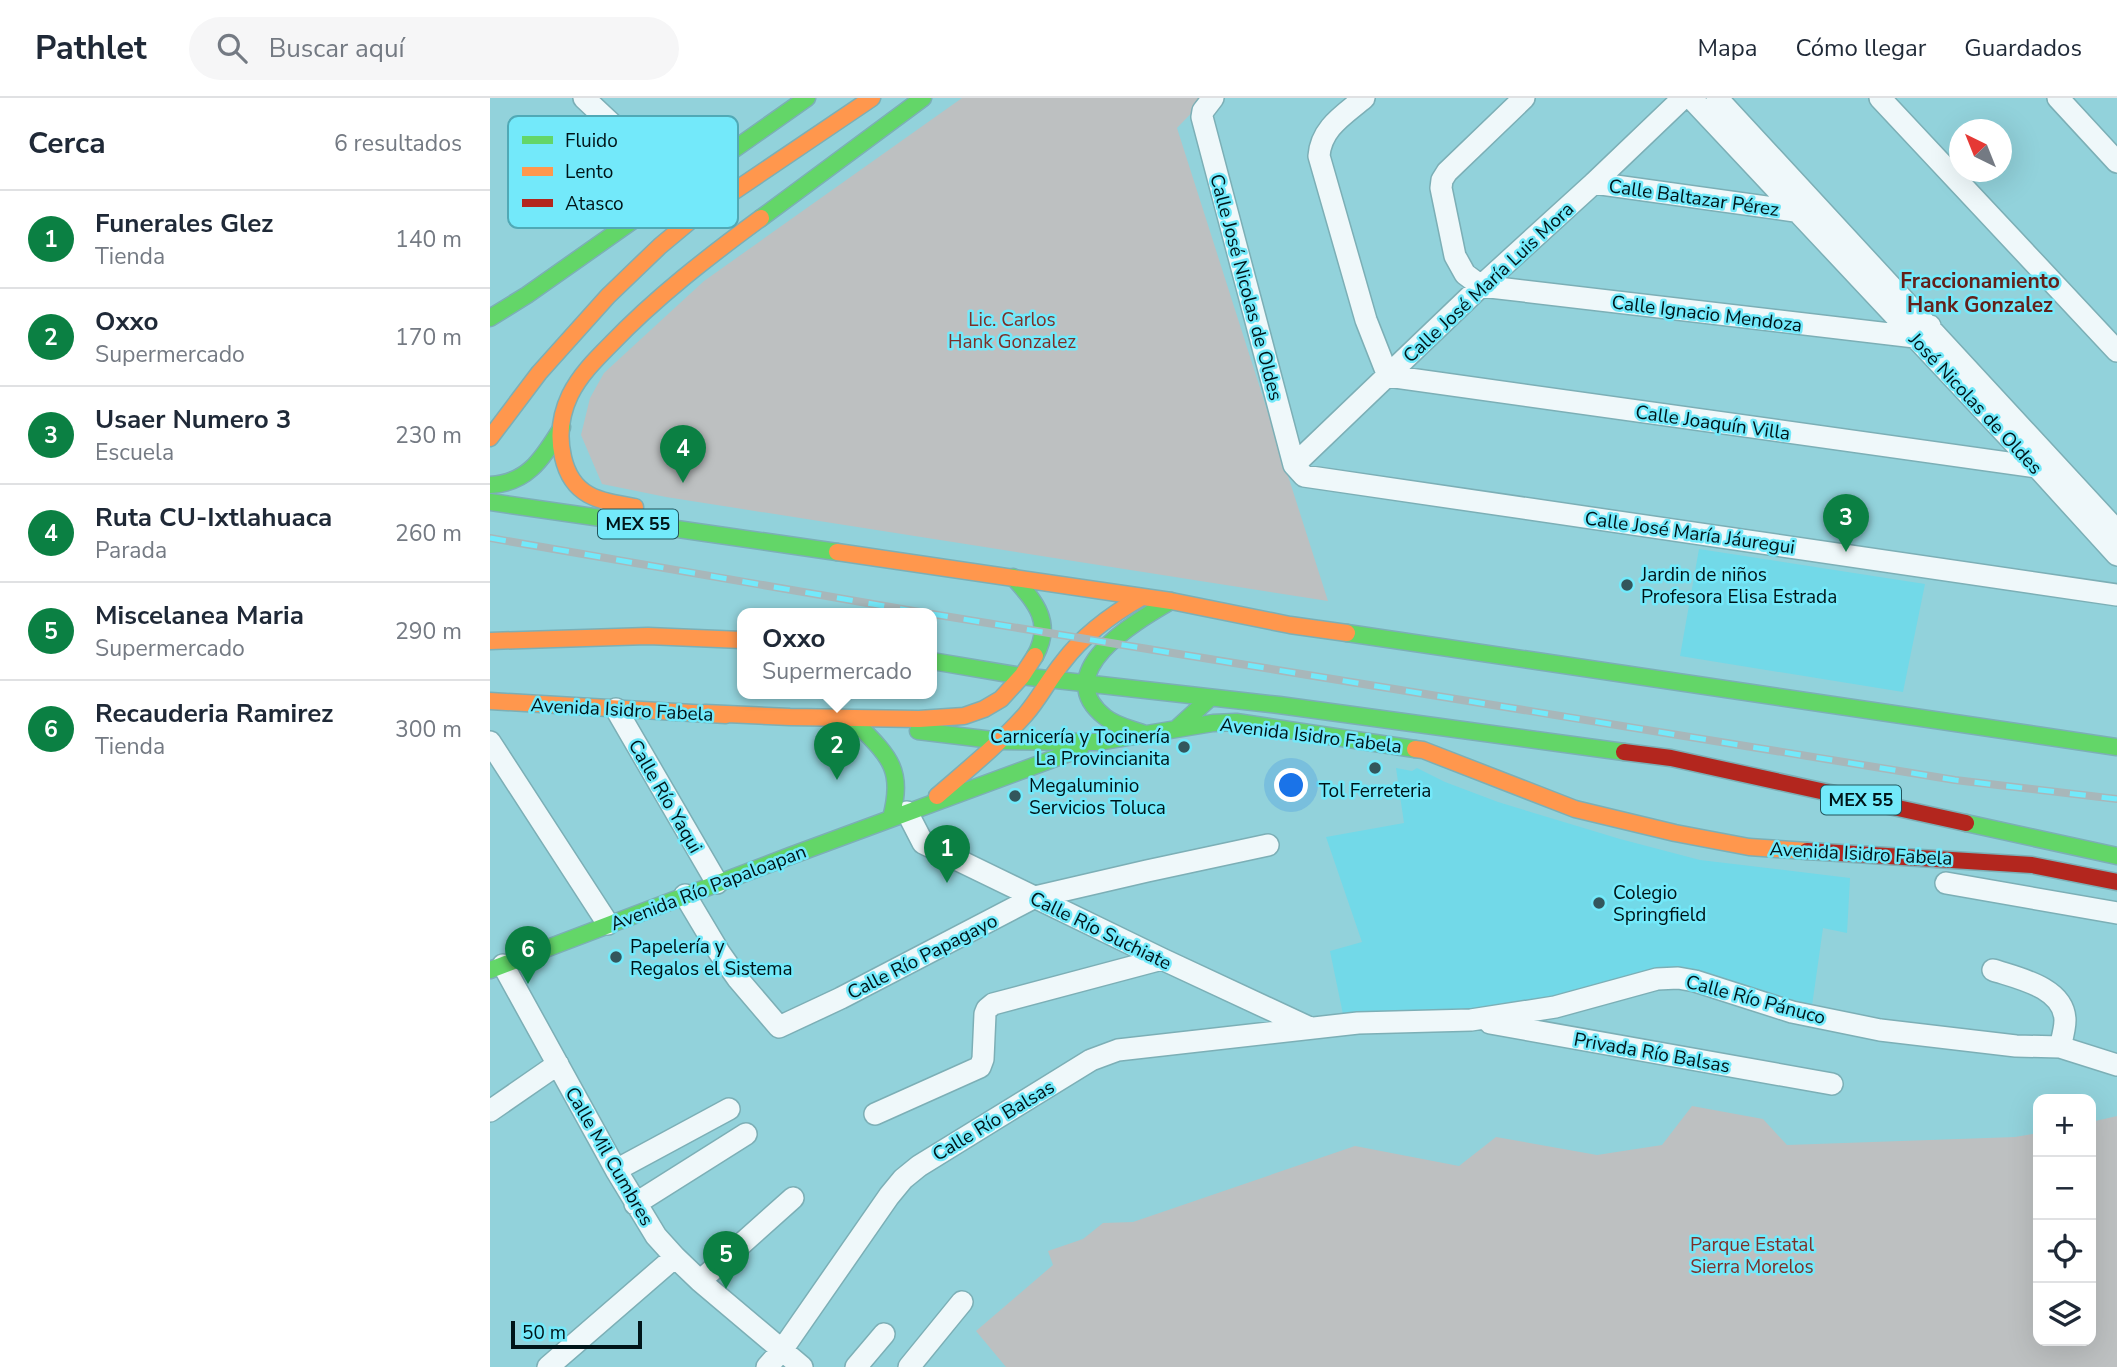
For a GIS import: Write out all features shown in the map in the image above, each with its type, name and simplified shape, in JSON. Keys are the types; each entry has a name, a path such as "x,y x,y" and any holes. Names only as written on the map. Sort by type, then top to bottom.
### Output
{"main road":[{"path":"738,146 807,98"},
{"path":"738,189 872,98"},
{"path":"785,545 662,512 588,497 575,485 565,468 561,447 567,401 591,365 637,318 817,174 923,98"},
{"path":"490,318 621,228"},
{"path":"490,438 539,373 608,296 682,228"},
{"path":"490,331 527,295"},
{"path":"490,485 509,483 527,474 543,457 562,427"},
{"name":"MEX 55","path":"490,502 1171,601 1290,625 1447,646 2117,747"},
{"path":"705,713 945,719 977,713 995,704 1012,689 1039,650 1044,625 1042,616 1038,607 1013,578"},
{"name":"Avenida Río Papaloapan","path":"908,812 1000,741 1025,716 1066,659 1092,630 1142,597"},
{"path":"1145,734 1100,713 1086,693 1087,673 1108,644 1171,601"},
{"path":"490,641 611,636 737,640"},
{"name":"Avenida Isidro Fabela","path":"937,662 1021,677 1293,707 1671,758 2117,856"},
{"path":"1176,729 1209,699 1236,722"},
{"name":"Avenida Isidro Fabela","path":"490,701 857,724 1000,741 1098,743 1213,723 1236,722 1423,750 1575,809 1675,833 1749,847 2032,864 2117,882"},
{"path":"857,724 885,751 895,770 898,794 908,812"},
{"name":"Avenida Río Papaloapan","path":"496,967 1098,743"}],"street":[{"path":"584,98 603,116"},
{"name":"Calle José Nicolas de Oldes","path":"1213,98 1203,111 1202,117 1299,470"},
{"path":"1364,98 1325,134 1320,144 1319,156 1366,320 1388,376"},
{"path":"1481,286 1465,274 1455,256 1441,188 1442,180 1447,172 1524,98"},
{"name":"Calle José María Luis Mora","path":"1299,470 1388,376 1683,98"},
{"name":"José Nicolas de Oldes","path":"1690,98 1794,211 1922,332 2117,531"},
{"name":"José Nicolas de Oldes","path":"1717,98 2037,467 2117,555"},
{"path":"1880,98 2117,351"},
{"path":"2058,98 2117,162"},
{"name":"Calle Baltazar Pérez","path":"1594,183 1794,211"},
{"name":"Calle Ignacio Mendoza","path":"1481,286 1922,332"},
{"name":"Calle Joaquín Villa","path":"1388,376 2037,467"},
{"name":"Calle José María Jáuregui","path":"1299,470 2117,595"},
{"name":"Calle Río Yaqui","path":"616,709 717,883"},
{"path":"490,743 608,924"},
{"name":"Calle Río Suchiate","path":"908,812 923,843 1312,1029"},
{"name":"Calle Río Papagayo","path":"685,895 738,979 779,1027 841,998 1035,897 1268,845"},
{"path":"1946,883 2117,914"},
{"path":"875,1114 980,1067 983,1059 985,1014 993,1004 1161,959"},
{"name":"Calle Mil Cumbres","path":"496,967 558,1065 616,1171 656,1236 700,1281 802,1367"},
{"path":"1993,970 2037,985 2052,995 2062,1007 2065,1020 2060,1047"},
{"name":"Calle Río Pánuco","path":"1312,1029 1358,1023 1471,1020 1555,1007 1657,979 1678,978 1792,1012 1880,1030 2016,1046 2060,1047 2117,1065"},
{"name":"Privada Río Balsas","path":"1471,1020 1832,1084"},
{"name":"Calle Río Balsas","path":"767,1367 782,1350 903,1179 953,1144 1091,1060 1118,1050 1312,1029"},
{"path":"490,1111 558,1065"},
{"path":"616,1171 729,1109"},
{"path":"635,1204 746,1135"},
{"path":"700,1281 793,1198"},
{"path":"548,1367 675,1257"},
{"path":"909,1367 962,1302"},
{"path":"856,1367 884,1334"}],"shaded area":[{"path":"1699,549 1925,584 1903,692 1680,656"},
{"name":"Colegio Springfield","path":"1396,768 1412,771 1417,768 1498,802 1700,860 1850,878 1847,933 1823,928 1812,1006 1667,970 1526,1004 1347,1034 1330,951 1362,942 1326,837 1404,823"}],"green space":[{"name":"Lic. Carlos Hank Gonzalez","path":"962,98 1206,98 1177,128 1328,601 666,497 602,484 581,435 590,398 604,373 704,281"},
{"name":"Parque Estatal Sierra Morelos","path":"1692,1106 1763,1119 1787,1145 2015,1137 2033,1134 2033,1346 2096,1346 2096,1121 2117,1116 2117,1367 1006,1367 976,1331 1053,1265 1048,1251 1083,1239 1103,1223 1133,1222 1355,1146 1459,1166 1496,1137 1597,1155 1662,1145"}],"railway":[{"path":"490,538 896,608"},
{"path":"937,615 1955,780 2117,799"}],"traffic: fast":[{"path":"738,147 807,98"},
{"path":"761,218 923,98"},
{"path":"490,318 622,228"},
{"path":"490,485 504,483 525,474 541,458 562,427"},
{"path":"490,502 837,552"},
{"path":"1013,577 1035,604 1042,623 1043,633 1035,656"},
{"path":"1145,734 1105,717 1090,700 1086,683 1091,666 1103,650 1137,622 1171,601"},
{"path":"1347,633 2117,747"},
{"path":"937,662 1021,676 1279,705 1624,752"},
{"path":"1176,729 1209,699"},
{"path":"918,731 1001,741 1098,742 1213,723 1236,722 1415,749"},
{"path":"857,724 886,756 895,776 895,802 891,818"},
{"path":"490,970 1080,749"},
{"path":"1966,823 2117,856"}],"traffic: slow":[{"path":"738,189 872,98"},
{"path":"635,507 589,495 573,481 563,457 561,441 564,410 570,395 593,362 646,310 761,218"},
{"path":"490,438 539,373 608,296 682,228"},
{"path":"837,552 1171,601 1290,625 1347,633"},
{"path":"937,796 1025,715 1080,642 1109,618 1142,597"},
{"path":"490,641 648,636 737,640"},
{"path":"705,713 919,719 964,716 1001,699 1022,676 1035,656"},
{"path":"490,701 726,715"},
{"path":"1415,749 1575,809 1675,833 1749,847 1807,851"}],"traffic: jam":[{"path":"1624,752 1671,758 1966,823"},
{"path":"1807,851 2032,865 2117,882"}],"place":[{"name":"Ruta CU-Ixtlahuaca","path":"683,483"},
{"name":"Usaer Numero 3","path":"1846,552"},
{"name":"Jardin de niños Profesora Elisa Estrada","path":"1627,585"},
{"name":"Carnicería y Tocinería La Provincianita","path":"1184,747"},
{"name":"Tol Ferreteria","path":"1375,768"},
{"name":"Oxxo","path":"837,780"},
{"name":"Megaluminio Servicios Toluca","path":"1015,796"},
{"name":"Funerales Glez","path":"947,883"},
{"name":"Colegio Springfield","path":"1599,903"},
{"name":"Papelería y Regalos el Sistema","path":"616,957"},
{"name":"Recauderia Ramirez","path":"528,984"},
{"name":"Miscelanea Maria","path":"726,1289"}],"district":[{"name":"Fraccionamiento Hank Gonzalez","path":"1980,293"}]}
